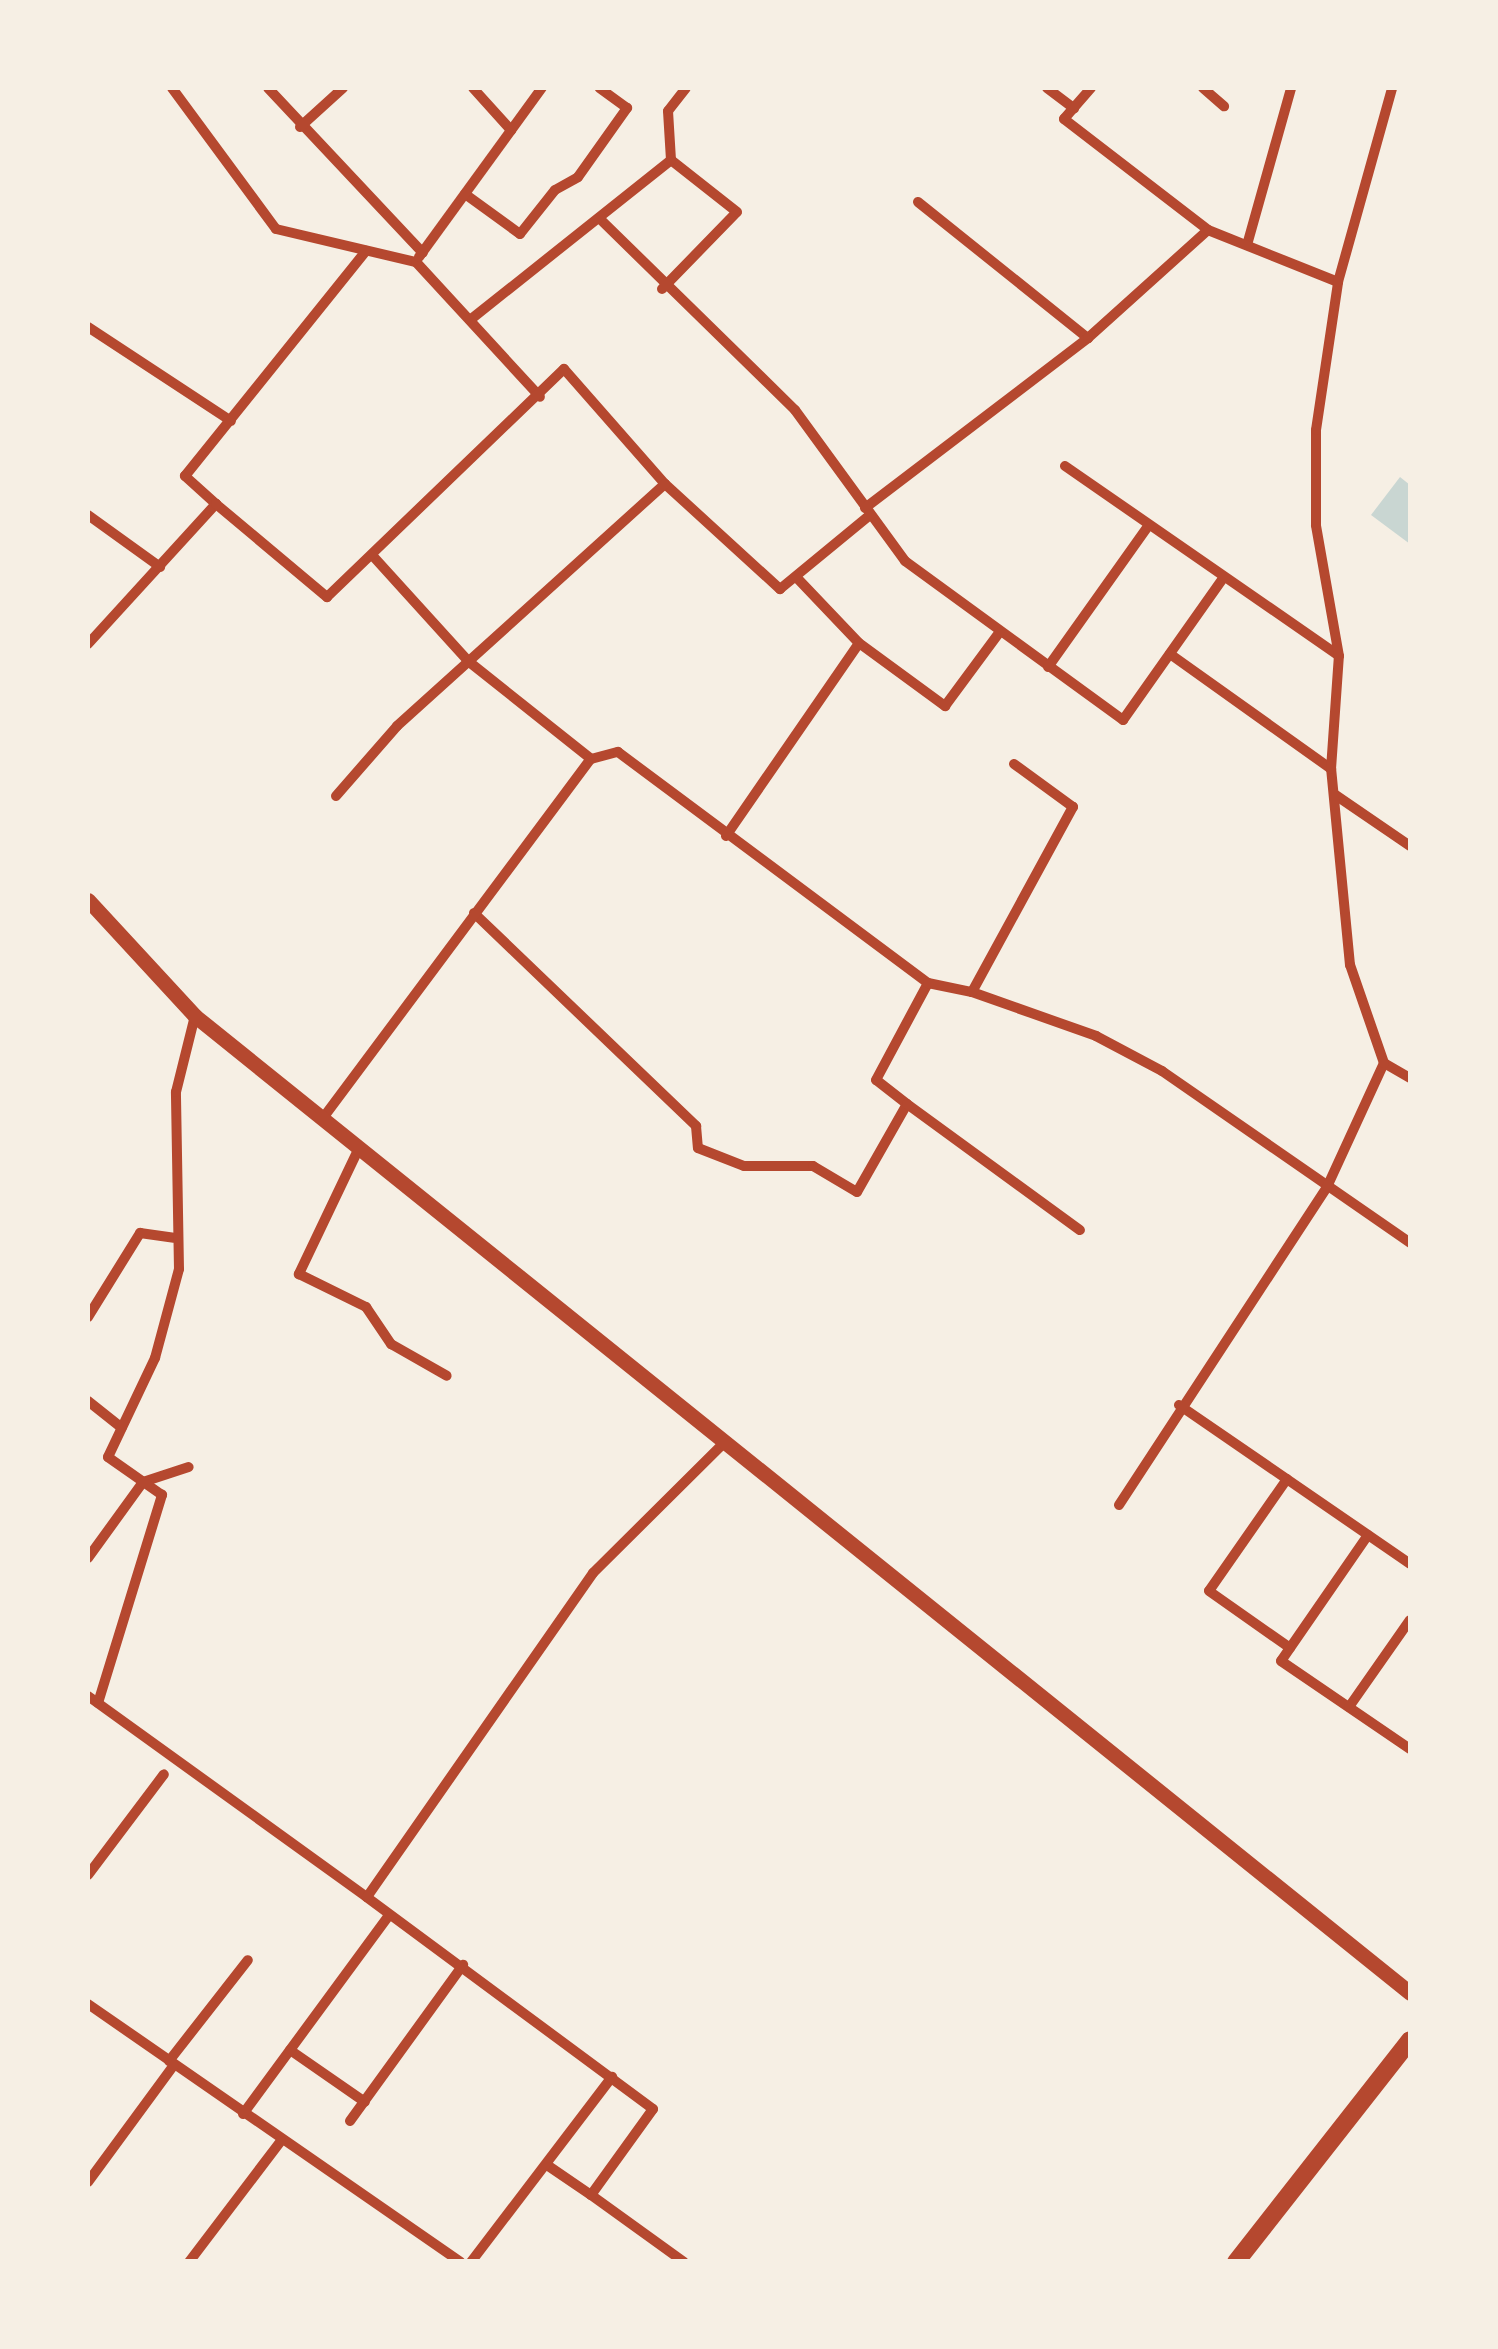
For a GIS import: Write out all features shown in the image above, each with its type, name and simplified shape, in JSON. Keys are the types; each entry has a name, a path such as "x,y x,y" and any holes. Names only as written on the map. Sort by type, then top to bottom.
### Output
{"main road":[{"path":"1236,2262 1410,2040"}],"street":[{"path":"172,88 276,229 366,252 419,257"},
{"path":"268,88 540,397"},
{"path":"300,127 343,88"},
{"path":"472,88 511,130"},
{"path":"419,257 542,88"},
{"path":"465,194 520,234 554,190 578,177 627,108 598,88"},
{"path":"662,289 736,212 670,160 668,112 686,88"},
{"path":"1047,88 1074,108"},
{"path":"1091,88 1064,119 1208,230 1338,282"},
{"path":"1203,88 1224,106"},
{"path":"1247,245 1291,88"},
{"path":"1392,88 1338,282 1316,430 1316,525 1339,656 1331,768 1350,965 1384,1063 1410,1078"},
{"path":"470,320 670,160"},
{"path":"918,202 1088,338"},
{"path":"599,218 662,289 795,410 867,512 931,585 1124,720 1222,578"},
{"path":"366,252 185,476 328,597 540,397 564,369 665,484 780,589 798,579 867,512 1088,338 1208,230"},
{"path":"88,327 231,421"},
{"path":"1066,466 1339,656"},
{"path":"336,796 468,661 665,484"},
{"path":"88,644 216,504"},
{"path":"88,515 160,566"},
{"path":"1048,667 1148,525"},
{"path":"372,555 468,661 591,759"},
{"path":"798,579 859,642 945,706 999,633"},
{"path":"726,836 859,642"},
{"path":"1170,654 1331,768"},
{"path":"323,1118 591,759 618,752 928,983 972,992 1096,1036 1162,1071 1410,1243"},
{"path":"972,992 1073,807 1014,764"},
{"path":"1334,794 1410,846"},
{"path":"88,900 195,1016 1410,1993"},
{"path":"474,913 696,1126 698,1148 724,1162 813,1166 857,1192 907,1104"},
{"path":"928,983 876,1080 1080,1230"},
{"path":"195,1016 176,1092 174,1238 179,1268 155,1358 108,1458 162,1496 93,1699 463,1965 653,2109 592,2195"},
{"path":"1119,1505 1180,1404 1327,1187 1384,1063"},
{"path":"359,1148 299,1274 366,1306 391,1344 448,1376"},
{"path":"88,1317 140,1233 174,1238"},
{"path":"88,1401 122,1428"},
{"path":"1180,1404 1410,1564"},
{"path":"367,1897 593,1572 724,1443"},
{"path":"88,1558 143,1482 189,1466"},
{"path":"1287,1479 1209,1591 1290,1648"},
{"path":"1368,1535 1281,1661 1410,1749"},
{"path":"1348,1707 1410,1620"},
{"path":"88,1875 164,1774"},
{"path":"243,2114 389,1915"},
{"path":"88,2182 248,1960"},
{"path":"350,2121 463,1965"},
{"path":"88,2005 460,2262"},
{"path":"290,2050 365,2102"},
{"path":"472,2262 612,2077"},
{"path":"189,2262 281,2141"},
{"path":"547,2165 684,2262"}],"shaded area":[{"path":"1400,477 1410,485 1410,544 1371,515"}]}
